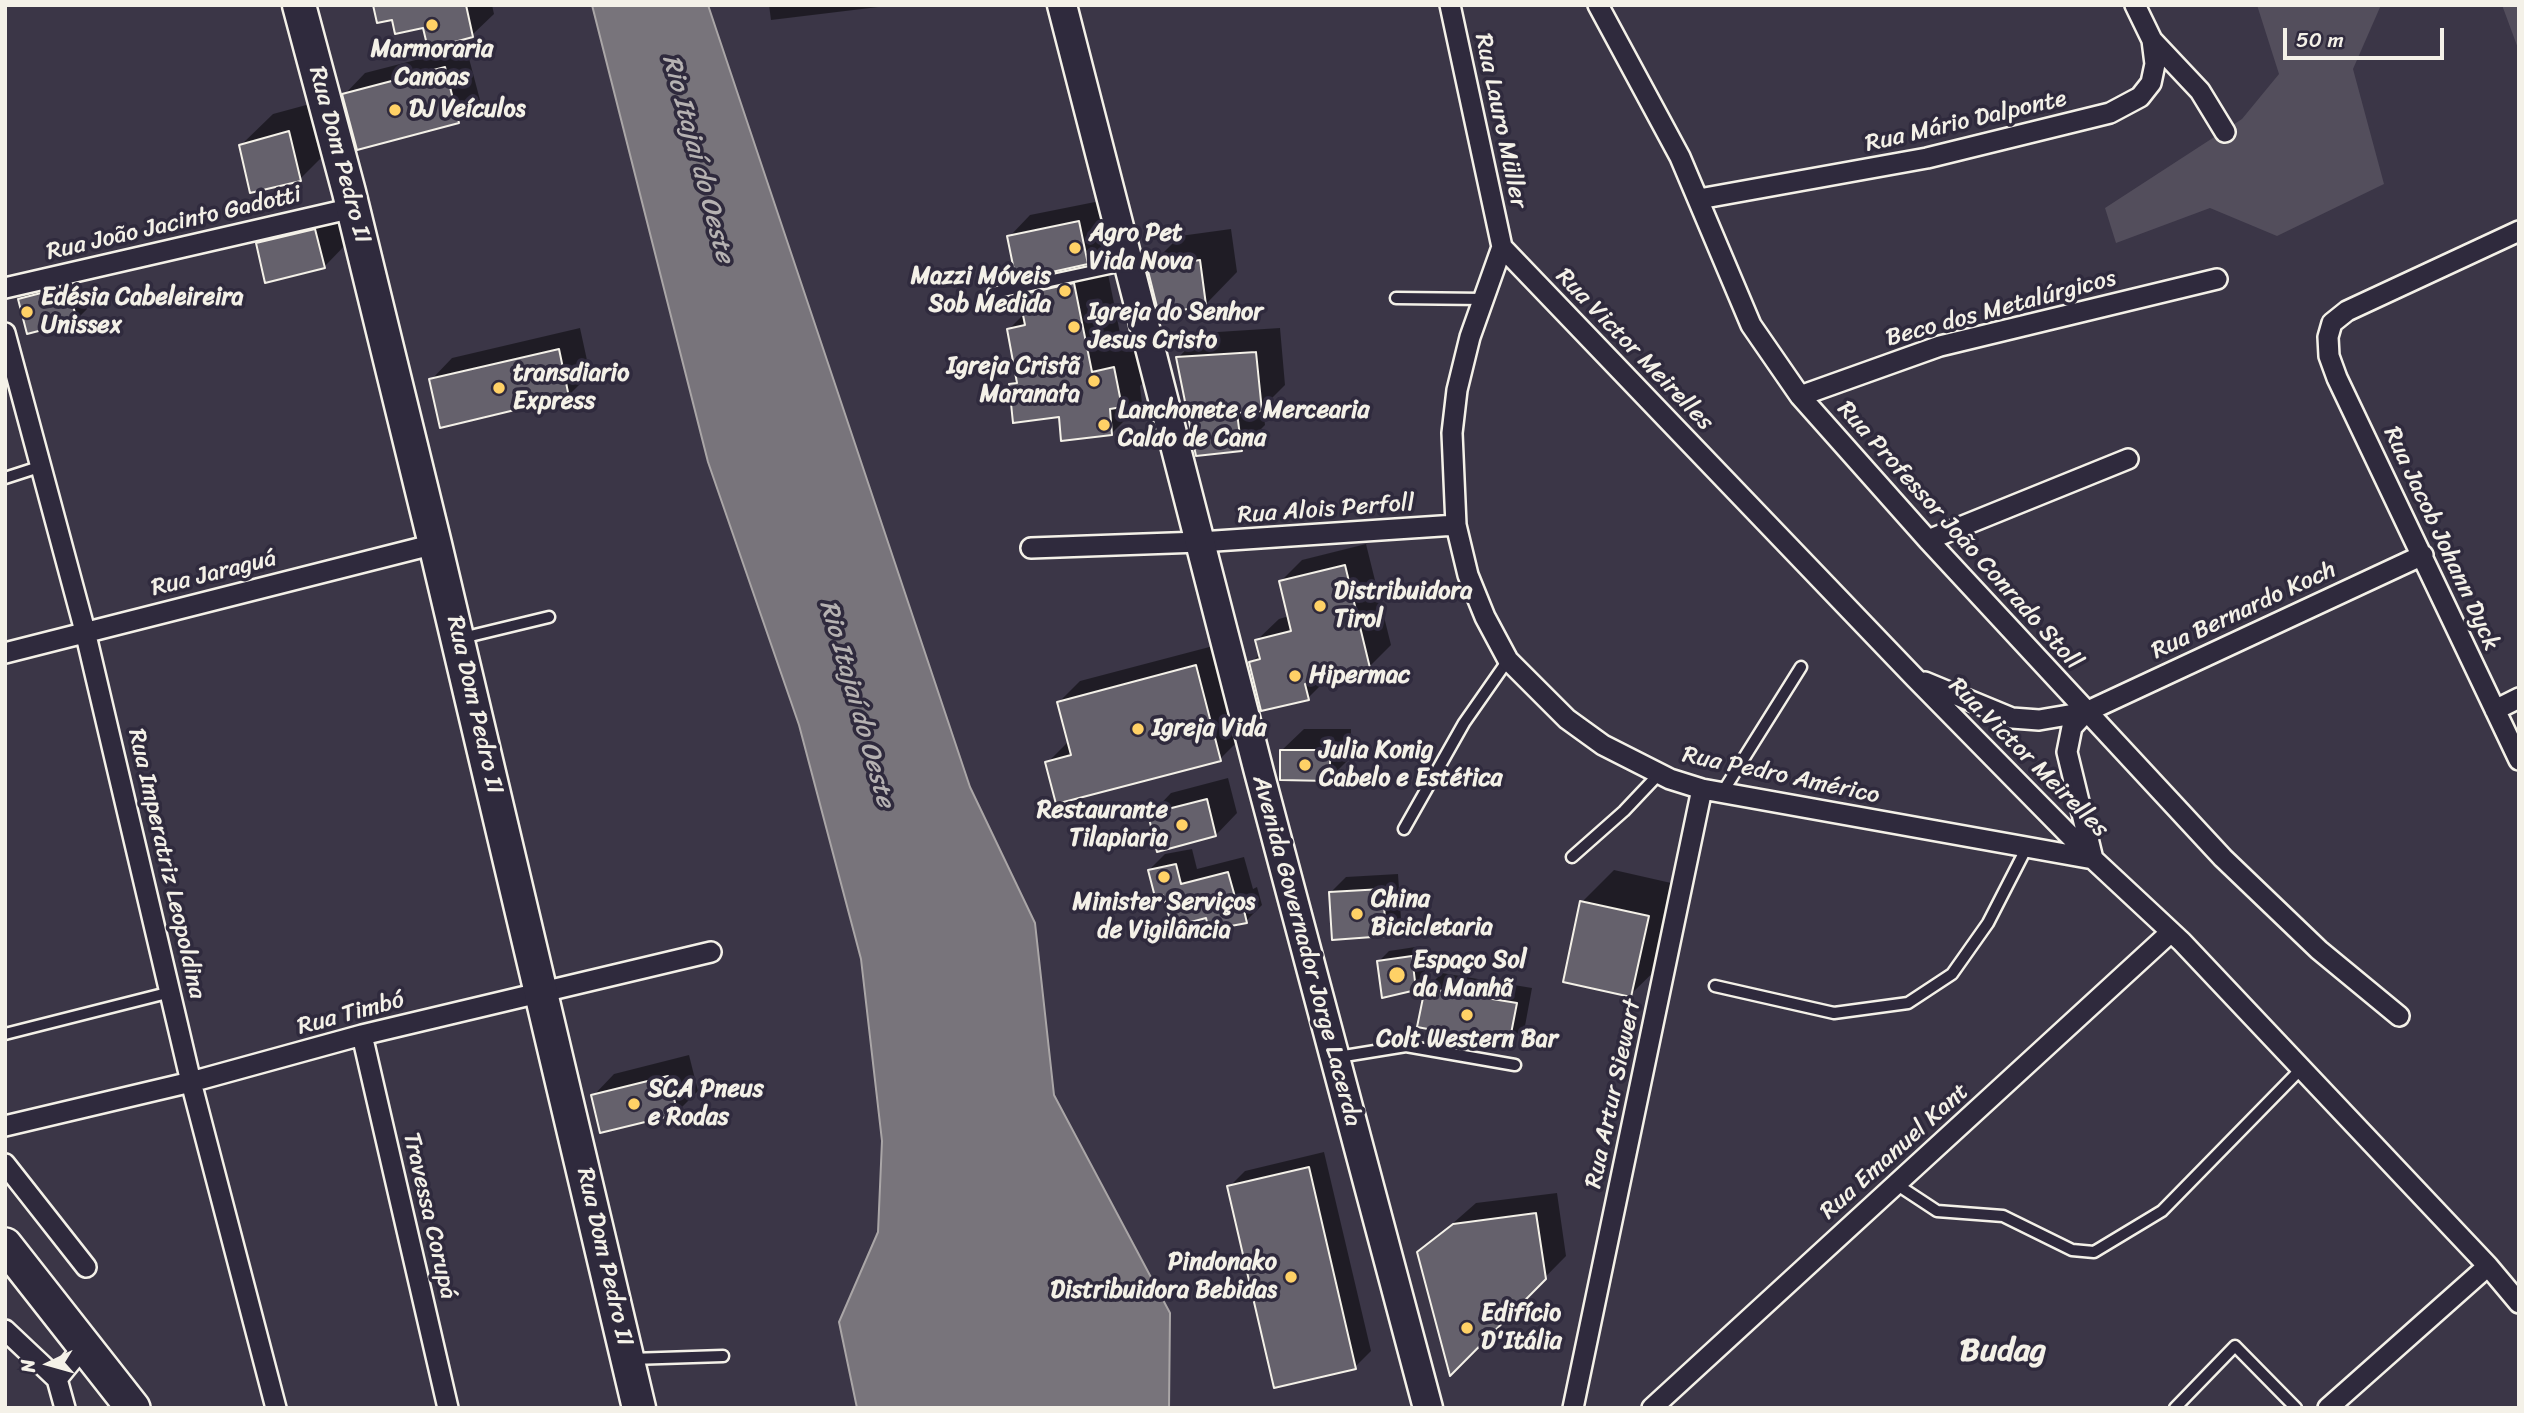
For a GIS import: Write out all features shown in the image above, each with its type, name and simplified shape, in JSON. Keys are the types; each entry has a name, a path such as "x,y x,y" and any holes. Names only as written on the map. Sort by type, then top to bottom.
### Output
{"highway":[{"path":"5,1245 133,1408"}],"main road":[{"name":"Rua Dom Pedro II","path":"299,5 353,208 435,544 639,1408"},
{"name":"Avenida Governador Jorge Lacerda","path":"1062,5 1428,1408"}],"street":[{"name":"Rua Lauro Müller","path":"1450,5 1502,247"},
{"name":"Rua Professor João Conrado Stoll","path":"1598,5 1680,157 1751,325 1800,396 2086,712 2281,915 2399,1016"},
{"name":"Rua Mário Dalponte","path":"1699,199 1927,158 2110,113 2140,97 2151,83 2155,64 2152,40 2135,5"},
{"path":"2152,40 2200,91 2225,132"},
{"name":"Rua João Jacinto Gadotti","path":"5,288 353,208"},
{"name":"Rua Jacob Johann Dyck","path":"2519,231 2347,311 2332,323 2328,337 2329,356 2337,378 2519,760"},
{"name":"Rua Pedro Américo","path":"1502,247 1483,299 1457,390 1452,433 1456,526 1468,575 1485,618 1508,660 1567,719 1602,745 1659,774 1702,789 2093,859"},
{"name":"Rua Victor Meirelles","path":"1502,247 1915,678 2093,859 2171,932 2488,1266 2519,1303"},
{"name":"Beco dos Metalúrgicos","path":"1800,396 1940,346 2217,279"},
{"name":"Rua Imperatriz Leopoldina","path":"5,333 85,631 191,1082 276,1408"},
{"path":"1928,540 2129,459"},
{"name":"Rua Alois Perfoll","path":"1031,548 1200,542 1456,526"},
{"name":"Rua Jaraguá","path":"5,653 435,544"},
{"name":"Rua Bernardo Koch","path":"1915,678 2012,718 2039,720 2086,712 2423,555"},
{"path":"2494,710 2519,698"},
{"path":"2086,712 2072,727 2067,752 2093,859"},
{"path":"2039,720 2067,752"},
{"name":"Rua Artur Siewert","path":"1573,1408 1702,789"},
{"name":"Rua Emanuel Kant","path":"1651,1408 2171,932"},
{"name":"Rua Timbó","path":"5,1126 191,1082 362,1035 711,952"},
{"name":"Travessa Corupá","path":"362,1035 448,1408"},
{"path":"5,1164 86,1267"},
{"path":"2328,1408 2488,1266"},
{"path":"5,1330 57,1379 65,1408"},
{"path":"57,1379 85,1346"}],"lane":[{"path":"993,293 1128,264"},
{"path":"1396,299 1483,299"},
{"path":"5,478 39,467"},
{"path":"458,639 550,617"},
{"path":"1404,829 1464,723 1508,660"},
{"path":"1722,793 1801,667"},
{"path":"1572,857 1624,811 1659,774"},
{"path":"1715,986 1834,1013 1908,1003 1952,974 1988,923 2027,847"},
{"path":"5,1034 171,992"},
{"path":"1335,1058 1406,1046 1515,1065"},
{"path":"1896,1184 1937,1211 2003,1216 2071,1250 2094,1252 2162,1211 2301,1069"},
{"path":"2175,1408 2235,1346 2295,1408"},
{"path":"627,1359 723,1356"}],"shaded area":[{"path":"2257,5 2381,5 2353,69 2384,184 2277,236 2210,208 2116,243 2105,208 2242,119 2279,74"},
{"path":"2502,5 2519,5 2519,51"}],"water":[{"name":"Rio Itajaí do Oeste","path":"592,5 708,5 970,787 1035,923 1054,1095 1170,1313 1169,1408 857,1408 839,1322 878,1232 882,1141 861,959 799,725 708,462"}],"building":[{"name":"Marmoraria Canoas","path":"373,5 466,5 473,37 428,49 423,28 395,34 392,20 377,23"},
{"name":"DJ Veículos","path":"445,67 459,123 357,150 342,94"},
{"path":"289,131 301,181 250,193 239,145"},
{"path":"1079,221 1088,264 1016,280 1007,236"},
{"path":"315,229 325,268 265,283 256,243"},
{"path":"1200,260 1206,305 1159,315 1147,267"},
{"path":"1074,283 1092,372 1114,367 1122,407 1110,409 1112,435 1061,441 1059,417 1013,423 1009,384 1017,383 1007,329 1025,325 1019,295"},
{"path":"68,286 77,321 27,334 18,299"},
{"name":"transdiario Express","path":"559,349 569,397 440,428 429,379"},
{"path":"1256,352 1262,411 1237,413 1242,451 1196,456 1176,357"},
{"path":"1345,565 1370,668 1305,684 1309,700 1261,711 1249,662 1260,659 1255,640 1291,631 1279,581"},
{"name":"Igreja Vida","path":"1196,665 1221,761 1056,804 1045,762 1071,755 1057,702"},
{"name":"Julia Konig Cabelo e Estética","path":"1280,750 1330,750 1330,781 1280,780"},
{"name":"Restaurante Tilapiaria","path":"1207,799 1216,836 1157,852 1148,814"},
{"path":"1176,864 1181,884 1228,872 1237,904 1242,902 1247,923 1209,930 1206,918 1172,927 1163,895 1155,897 1148,870"},
{"name":"China Bicicletaria","path":"1383,889 1386,936 1332,940 1329,892"},
{"path":"1580,901 1649,916 1631,997 1563,982"},
{"name":"Espaço Sol da Manhã","path":"1412,956 1416,990 1382,998 1377,961"},
{"name":"Colt Western Bar","path":"1425,988 1517,1003 1509,1044 1417,1027"},
{"name":"SCA Pneus e Rodas","path":"668,1076 678,1114 600,1133 591,1095"},
{"name":"Pindonako Distribuidora Bebidas","path":"1309,1167 1356,1369 1274,1388 1227,1186"},
{"name":"Edifício D'Itália","path":"1536,1213 1546,1279 1450,1376 1417,1252 1453,1224"}],"place":[{"name":"Marmoraria Canoas","path":"432,25"},
{"name":"DJ Veículos","path":"395,110"},
{"name":"Agro Pet Vida Nova","path":"1075,248"},
{"name":"Mazzi Móveis Sob Medida","path":"1065,291"},
{"name":"Edésia Cabeleireira Unissex","path":"27,312"},
{"name":"Igreja do Senhor Jesus Cristo","path":"1074,327"},
{"name":"Igreja Cristã Maranata","path":"1094,381"},
{"name":"transdiario Express","path":"499,388"},
{"name":"Lanchonete e Mercearia Caldo de Cana","path":"1104,425"},
{"name":"Distribuidora Tirol","path":"1320,606"},
{"name":"Hipermac","path":"1295,676"},
{"name":"Igreja Vida","path":"1138,729"},
{"name":"Julia Konig Cabelo e Estética","path":"1305,765"},
{"name":"Restaurante Tilapiaria","path":"1182,825"},
{"name":"Minister Serviços de Vigilância","path":"1164,877"},
{"name":"China Bicicletaria","path":"1357,914"},
{"name":"Espaço Sol da Manhã","path":"1397,975"},
{"name":"Colt Western Bar","path":"1467,1015"},
{"name":"SCA Pneus e Rodas","path":"634,1104"},
{"name":"Pindonako Distribuidora Bebidas","path":"1291,1277"},
{"name":"Edifício D'Itália","path":"1467,1328"}],"district":[{"name":"Budag","path":"2003,1352"}]}
